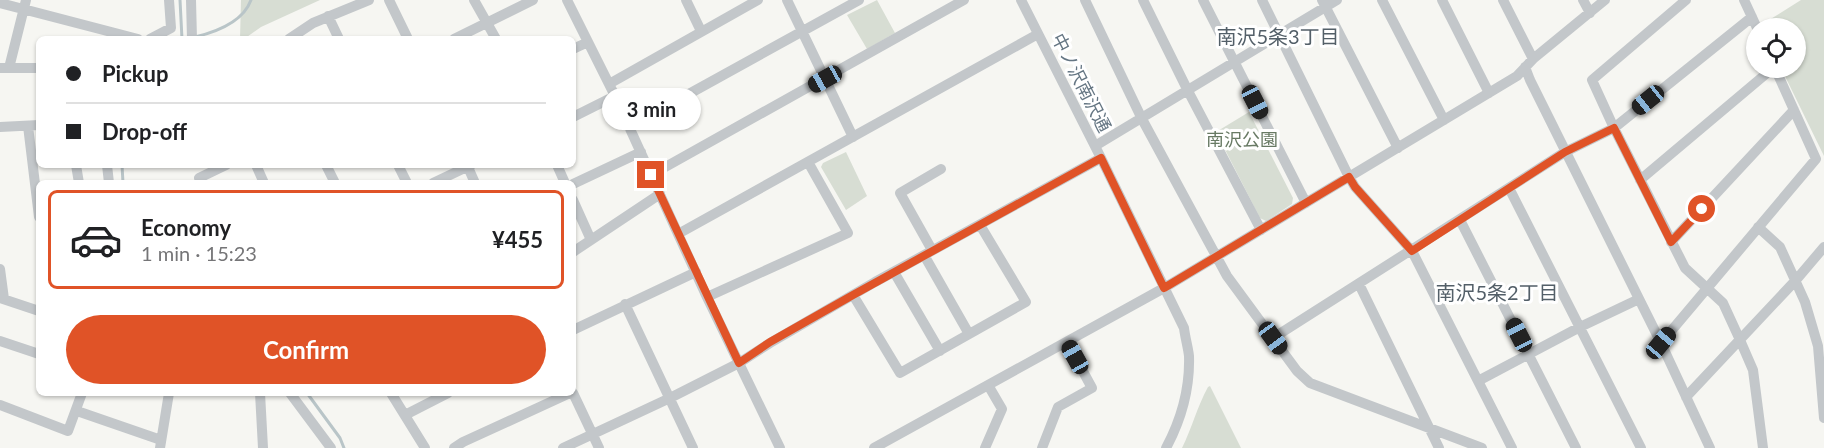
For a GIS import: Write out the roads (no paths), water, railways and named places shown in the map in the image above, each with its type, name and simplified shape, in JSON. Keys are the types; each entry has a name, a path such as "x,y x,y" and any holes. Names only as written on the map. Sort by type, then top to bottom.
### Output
{"street":[{"path":"155,36 171,27 169,0"},
{"path":"191,0 192,36"},
{"path":"294,36 313,23 369,0"},
{"path":"389,0 407,36"},
{"path":"474,0 494,36"},
{"path":"460,36 533,0"},
{"path":"567,0 615,96 707,297 780,448"},
{"path":"609,84 758,0"},
{"path":"787,0 853,137"},
{"path":"629,127 859,0"},
{"path":"651,175 964,0"},
{"name":"中ノ沢南沢通","path":"1021,0 1184,328 1189,356 1184,400 1166,448"},
{"path":"1085,0 1142,118 1216,257 1227,276 1297,372 1310,383 1482,448"},
{"path":"1143,0 1261,230"},
{"path":"1203,0 1306,203"},
{"path":"1262,0 1349,177 1355,187 1412,251 1512,448"},
{"path":"1095,146 1279,35 1324,3 1337,0"},
{"path":"1382,0 1444,120"},
{"path":"1442,0 1490,93"},
{"path":"1503,0 1565,152 1661,343 1710,448"},
{"path":"1583,0 1590,13"},
{"path":"874,448 893,443 988,385 1164,288 1490,93 1517,76 1529,63 1605,0"},
{"path":"1686,0 1593,80 1614,128 1685,268 1723,303 1740,340 1753,370 1762,448"},
{"path":"1273,338 1565,152 1614,128 1752,17 1744,0"},
{"path":"688,1 700,31"},
{"path":"0,3 25,5 128,36"},
{"path":"1324,3 1398,148"},
{"path":"25,5 4,68 36,68"},
{"path":"328,16 338,36"},
{"path":"678,234 1038,34"},
{"path":"576,48 588,42"},
{"path":"1640,180 1762,78"},
{"path":"1661,343 1816,159 1779,78"},
{"path":"576,116 615,96"},
{"path":"1671,242 1794,110"},
{"path":"0,127 33,126 37,180"},
{"path":"576,183 641,152"},
{"path":"563,448 739,363 770,342 1101,158"},
{"path":"707,297 848,233 808,162"},
{"path":"200,180 221,168"},
{"path":"439,180 464,168"},
{"path":"941,169 900,193 969,334"},
{"path":"1509,188 1641,448"},
{"path":"576,250 660,194"},
{"path":"576,207 591,240"},
{"path":"1460,220 1576,448"},
{"path":"853,295 900,373 940,351 1026,302 980,225"},
{"path":"1758,227 1780,247 1805,302 1818,346 1824,418"},
{"path":"1686,397 1824,247"},
{"path":"0,269 2,298 36,310"},
{"path":"576,328 696,272"},
{"path":"894,272 940,351"},
{"path":"1359,284 1439,448"},
{"path":"1478,381 1580,327 1639,299"},
{"path":"625,304 693,448"},
{"path":"0,341 36,353"},
{"path":"1042,448 1058,407 1092,388 1067,342"},
{"path":"985,448 1002,409 988,385"},
{"path":"1,408 68,430 81,396"},
{"path":"76,411 161,444 169,396"},
{"path":"260,396 263,448"},
{"path":"292,396 331,448"},
{"path":"393,396 425,448"},
{"path":"405,415 442,396"},
{"path":"454,448 565,396"},
{"path":"574,396 599,448"}],"waterway":[{"path":"180,0 182,36"},
{"path":"198,36 228,25 242,14 251,0"},
{"path":"122,168 123,180"},
{"path":"309,396 340,438 344,448"}],"district":[{"name":"南沢5条3丁目","path":"1278,37"},
{"name":"南沢5条2丁目","path":"1497,293"}],"park label":[{"name":"南沢公園","path":"1242,140"}]}
